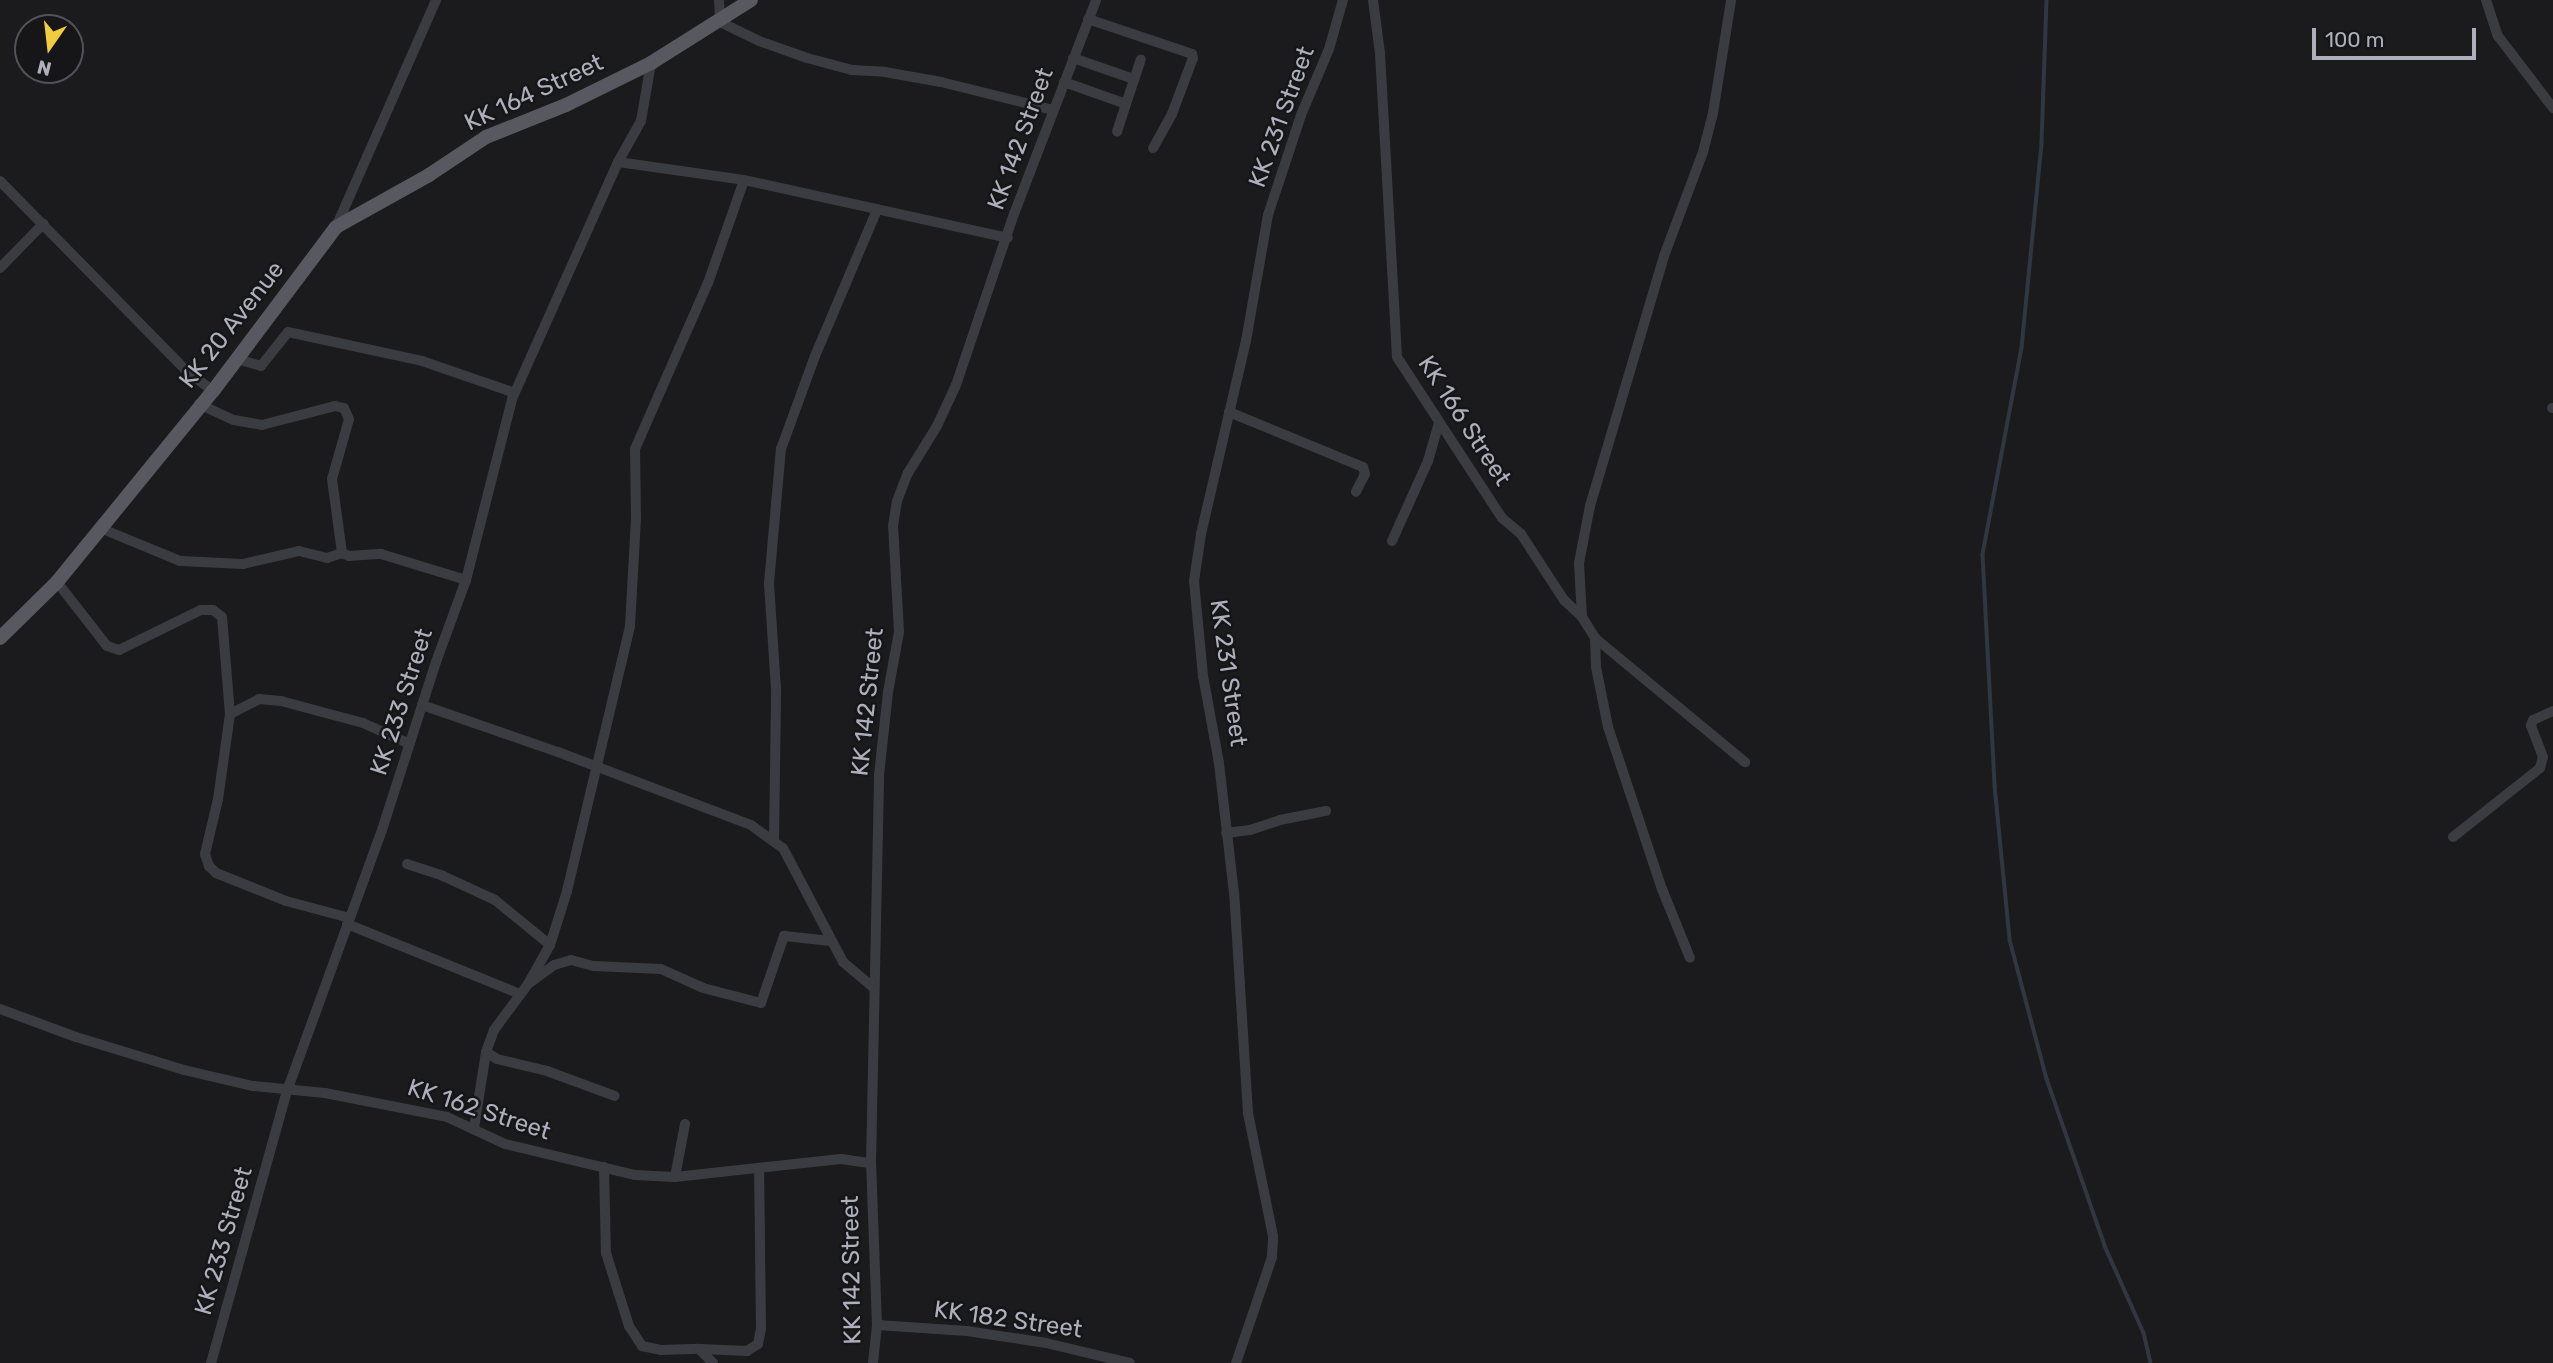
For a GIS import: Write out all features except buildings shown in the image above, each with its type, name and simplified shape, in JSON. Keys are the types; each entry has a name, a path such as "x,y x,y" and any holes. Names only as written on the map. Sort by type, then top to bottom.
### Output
{"main road":[{"name":"KK 164 Street","path":"336,227 429,175 486,137 566,105 651,63 751,0"},
{"name":"KK 20 Avenue","path":"0,638 57,582 199,404 213,391 336,227"}],"street":[{"name":"KK 20 Avenue","path":"336,227 436,0"},
{"path":"719,0 720,22 759,41 852,70 941,82 1053,110"},
{"name":"KK 142 Street","path":"873,1363 877,1325 871,1163 879,775 886,704 899,632 894,553 895,513 908,474 937,426 956,385 1063,82 1096,0"},
{"name":"KK 231 Street","path":"1236,1363 1272,1257 1273,1236 1248,1113 1234,893 1219,763 1203,676 1194,581 1200,534 1229,412 1268,215 1301,115 1329,49 1343,0"},
{"name":"KK 166 Street","path":"1373,0 1380,53 1397,357 1502,518 1521,534 1564,600 1582,617 1595,638 1745,762"},
{"path":"1582,617 1579,563 1590,506 1664,256 1703,152 1713,113 1731,0"},
{"path":"2486,0 2498,36 2553,108"},
{"path":"1088,19 1192,54 1193,58 1172,114 1153,148"},
{"path":"1073,58 1134,79"},
{"path":"1117,132 1141,59"},
{"name":"KK 233 Street","path":"211,1363 287,1091 349,921 466,580 514,393 618,162 641,121 651,63"},
{"path":"1063,82 1126,104"},
{"path":"618,162 744,180 1008,238"},
{"path":"474,1128 486,1052 494,1030 528,984 550,945 567,891 598,767 630,626 636,519 635,449 708,283 744,180"},
{"path":"0,181 188,372 213,391"},
{"path":"774,840 776,689 769,583 781,449 815,356 877,210"},
{"path":"0,268 43,224"},
{"path":"237,359 261,366 288,332 422,361 514,393"},
{"path":"199,404 234,420 262,425 335,406 344,408 348,419 332,479 342,553"},
{"path":"1229,412 1363,467 1365,474 1356,492"},
{"path":"1392,541 1428,461 1439,423"},
{"path":"100,528 180,561 243,564 299,551 327,558 342,553 349,556 381,554 466,580"},
{"path":"57,582 107,646 119,650 201,610 213,610 222,617 230,714 218,799 205,854 211,870 286,901 349,921 520,994"},
{"path":"1595,638 1596,667 1608,727 1662,889 1690,958"},
{"path":"230,714 260,699 281,701 363,723 410,744"},
{"path":"422,705 738,820 774,840 783,848 843,962 874,988"},
{"path":"2453,837 2540,768 2543,757 2531,725 2533,720 2553,711"},
{"path":"1226,833 1250,830 1280,820 1326,811"},
{"path":"407,864 443,876 495,900 550,945"},
{"path":"528,984 554,965 571,960 594,966 661,969 703,988 761,1003 784,936 831,941"},
{"name":"KK 162 Street","path":"0,1009 76,1037 184,1070 287,1091 325,1093 376,1101 447,1117 505,1144 635,1175 675,1177 841,1159 871,1163"},
{"path":"486,1052 497,1059 547,1071 615,1096"},
{"path":"675,1177 685,1124"},
{"path":"604,1167 606,1254 629,1326 642,1346 661,1350 747,1351 758,1344 761,1328 759,1168"},
{"name":"KK 182 Street","path":"877,1325 967,1331 1020,1339 1130,1363"},
{"path":"699,1349 713,1363"}],"waterway":[{"path":"2047,0 2042,144 2022,348 1983,555 1995,786 2010,940 2047,1079 2105,1246 2144,1333 2151,1363"}]}
